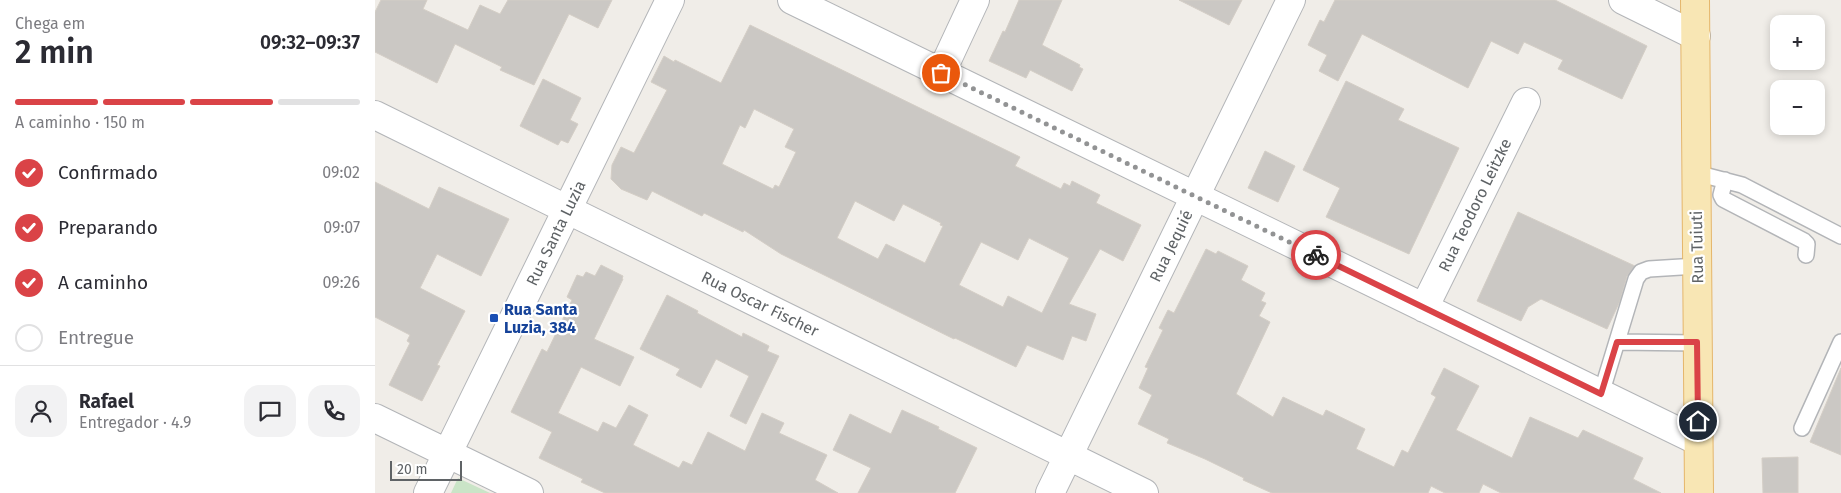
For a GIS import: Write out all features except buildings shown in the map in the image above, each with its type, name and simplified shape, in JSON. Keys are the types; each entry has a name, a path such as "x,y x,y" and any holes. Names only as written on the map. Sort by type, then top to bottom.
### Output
{"main road":[{"name":"Rua Tuiuti","path":"1695,0 1699,493"}],"street":[{"name":"Rua Santa Luzia","path":"428,493 670,0"},
{"path":"792,0 1698,441"},
{"path":"941,73 975,0"},
{"name":"Rua Jequié","path":"1050,493 1291,0"},
{"path":"1623,0 1696,36"},
{"name":"Rua Teodoro Leitzke","path":"1425,308 1526,102"},
{"name":"Rua Oscar Fischer","path":"375,115 1144,493"},
{"path":"375,418 529,493"}],"lane":[{"path":"1696,173 1742,185 1841,236"},
{"path":"1725,180 1721,195 1723,200 1804,241 1807,244 1806,255"},
{"path":"1601,394 1636,279 1641,272 1649,269 1697,266"},
{"path":"1617,342 1697,342"},
{"path":"1802,428 1841,342"}],"green space":[{"path":"458,478 490,493 451,493"}],"way so far":[{"path":"941,73 1316,255"}],"place":[{"name":"Rua Santa Luzia, 384","path":"494,318"}],"route":[{"path":"1316,255 1601,394 1617,342 1697,342 1698,421"}]}
